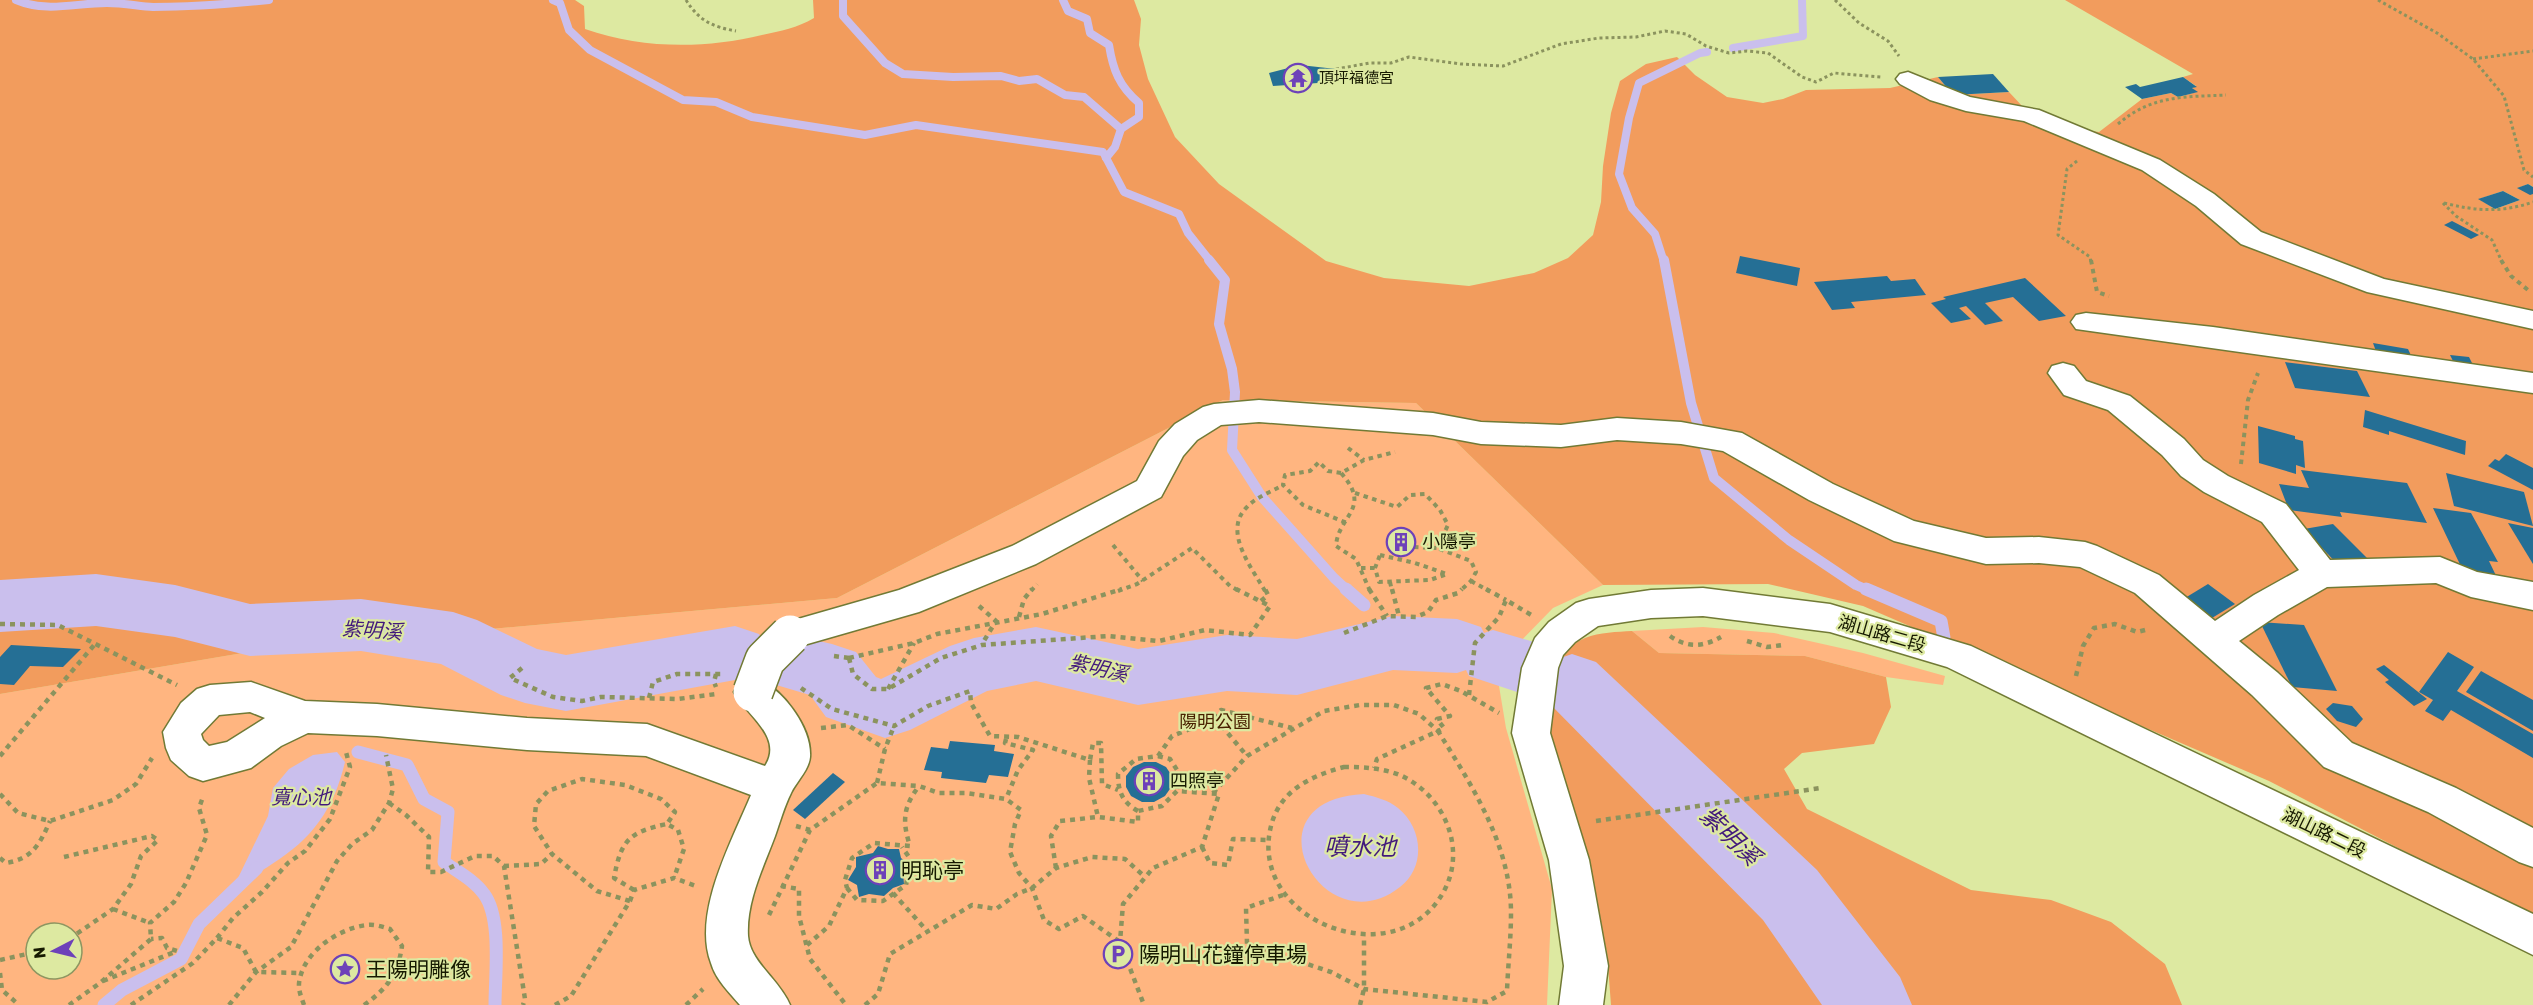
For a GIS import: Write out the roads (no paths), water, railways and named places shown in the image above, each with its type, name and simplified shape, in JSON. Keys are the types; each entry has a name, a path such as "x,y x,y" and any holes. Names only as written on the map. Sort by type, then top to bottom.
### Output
{"street":[{"path":"1908,79 1939,95 1966,104 2031,115 2098,145 2151,165 2205,200 2251,238 2377,286 2533,320"},
{"path":"2086,322 2213,337 2533,383"},
{"path":"2063,373 2075,388 2120,403 2166,440 2192,468 2274,513 2321,574"},
{"path":"768,1005 731,961 729,917 774,786 791,759 788,732 738,683 790,635 907,602 1024,555 1149,489 1170,449 1186,432 1214,415 1259,411 1402,421 1481,433 1561,436 1617,429 1681,432 1731,441 1821,492 1906,532 1986,551 2039,550 2085,555 2147,584 2265,684 2338,755 2442,800 2533,849"},
{"path":"2202,629 2266,604 2321,574 2440,570 2471,584 2533,596"},
{"name":"湖山路二段","path":"1581,1005 1586,966 1569,860 1532,733 1539,668 1548,648 1562,632 1589,613 1652,604 1703,602 1830,618 1958,656 2533,935"},
{"path":"304,717 268,735 237,756 203,764 185,748 182,732 194,714 210,700 250,697 304,717 377,720 526,734 647,741 774,786"}],"water":[{"name":"寬心池","path":"337,752 345,762 335,794 310,833 264,870 248,877 238,878 268,816 273,788 289,769 313,755"},
{"name":"噴水池","path":"1364,794 1386,801 1406,816 1413,826 1418,848 1414,869 1408,879 1400,887 1371,901 1345,899 1323,886 1307,866 1301,842 1307,820 1327,802"}],"waterway":[{"path":"16,0 50,7 107,3 153,7 269,0"},
{"path":"553,0 560,3 569,30 590,50 683,100 716,102 752,117 865,135 916,125 1103,152 1106,158"},
{"path":"843,0 843,16 885,63 903,74 953,77 1001,76 1019,81 1037,79 1065,95 1084,97 1121,129"},
{"path":"1063,0 1068,11 1087,19 1090,33 1109,45 1118,77 1126,90 1139,103 1139,117 1121,129"},
{"path":"1733,48 1803,36 1802,0"},
{"path":"1664,262 1655,234 1632,208 1619,174 1629,118 1639,83 1700,53 1707,52"},
{"path":"1106,158 1115,147 1121,129"},
{"path":"1106,158 1124,192 1179,214 1188,233 1211,262"},
{"path":"1209,260 1225,280 1219,324 1232,369 1235,392 1232,450 1262,497 1348,591"},
{"path":"1664,260 1691,403 1714,478 1789,540 1856,585 1870,591"},
{"path":"1346,589 1364,605"},
{"path":"1866,589 1941,621 1944,638"},
{"name":"紫明溪","path":"0,606 96,600 175,611 250,630 361,625 453,639 525,675 566,683 735,653"},
{"path":"1387,636 1393,643"},
{"name":"紫明溪","path":"797,664 832,672 851,697 885,709 974,666 1036,654 1138,677 1227,663 1297,667 1393,643 1457,646"},
{"name":"紫明溪","path":"1493,657 1520,665"},
{"name":"紫明溪","path":"1572,682 1790,895 1871,1005"},
{"path":"358,752 407,765 424,799 448,812 444,862 476,884 490,904 496,947 495,1005"},
{"path":"104,1005 122,990 181,959 199,924 257,868"}],"place":[{"name":"頂坪福德宮","path":"1298,78"},
{"name":"小隱亭","path":"1401,542"},
{"name":"四照亭","path":"1149,781"},
{"name":"明恥亭","path":"880,870"},
{"name":"陽明山花鐘停車場","path":"1118,954"},
{"name":"王陽明雕像","path":"345,969"}],"park label":[{"name":"陽明公園","path":"1215,722"}]}
